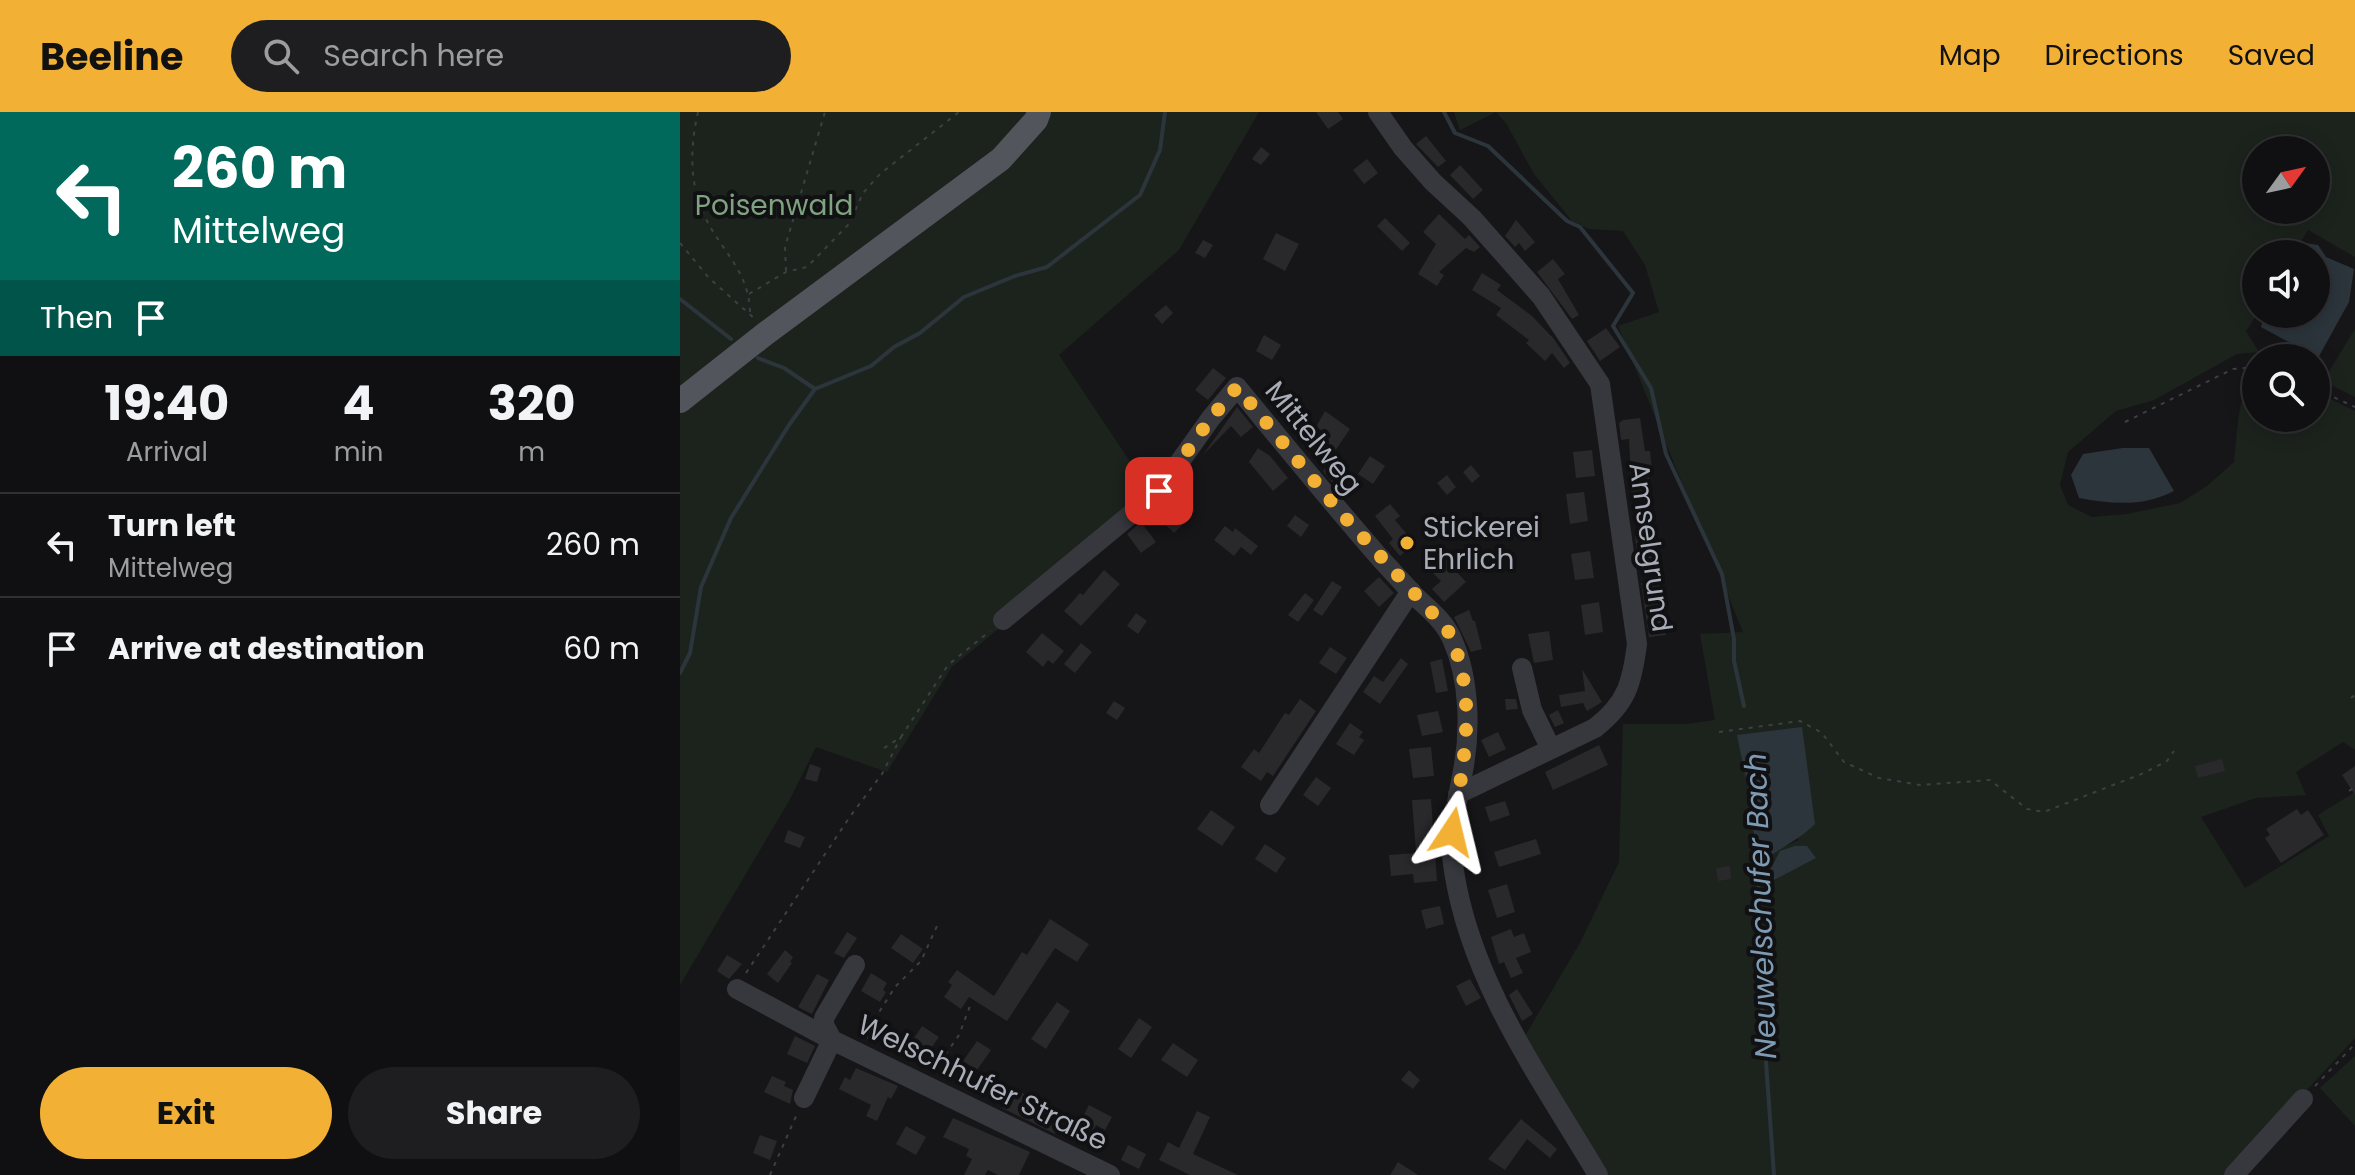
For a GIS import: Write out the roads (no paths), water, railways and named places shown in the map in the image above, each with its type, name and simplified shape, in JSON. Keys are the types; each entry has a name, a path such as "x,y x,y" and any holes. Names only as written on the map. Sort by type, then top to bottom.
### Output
{"main road":[{"path":"680,401 1001,159 1026,132 1039,112"}],"street":[{"name":"Amselgrund","path":"1378,112 1403,148 1433,182 1472,218 1541,296 1600,384 1637,644 1633,675 1625,696 1613,714 1595,728 1458,794"},
{"name":"Mittelweg","path":"1003,620 1159,491 1237,387 1340,512 1447,629 1462,670 1467,731 1458,794"},
{"path":"1270,805 1411,591"},
{"path":"1522,668 1532,710 1551,749"},
{"path":"1458,794 1452,832 1453,870 1470,938 1491,989 1598,1175"},
{"path":"832,1040 824,1018 855,965"},
{"name":"Welschhufer Straße","path":"737,989 925,1087 1110,1175"},
{"name":"Welschhufer Straße","path":"804,1098 832,1040"},
{"path":"2234,1175 2303,1099"}],"waterway":[{"path":"680,673 690,653 701,587 731,518 815,389 871,366 894,347 920,333 964,297 1015,276 1047,267 1140,195 1160,150 1165,112"},
{"name":"Neuwelschufer Bach","path":"1444,112 1455,133 1488,146 1567,221 1580,227 1633,293 1613,326 1651,388 1666,454 1722,574 1734,639 1734,661 1744,706"},
{"path":"680,299 731,339"},
{"path":"758,358 784,368 815,389"},
{"name":"Neuwelschufer Bach","path":"1764,855 1755,906 1774,1175"}],"place":[{"name":"Stickerei Ehrlich","path":"1407,543"}],"park label":[{"name":"Poisenwald","path":"774,205"}]}
